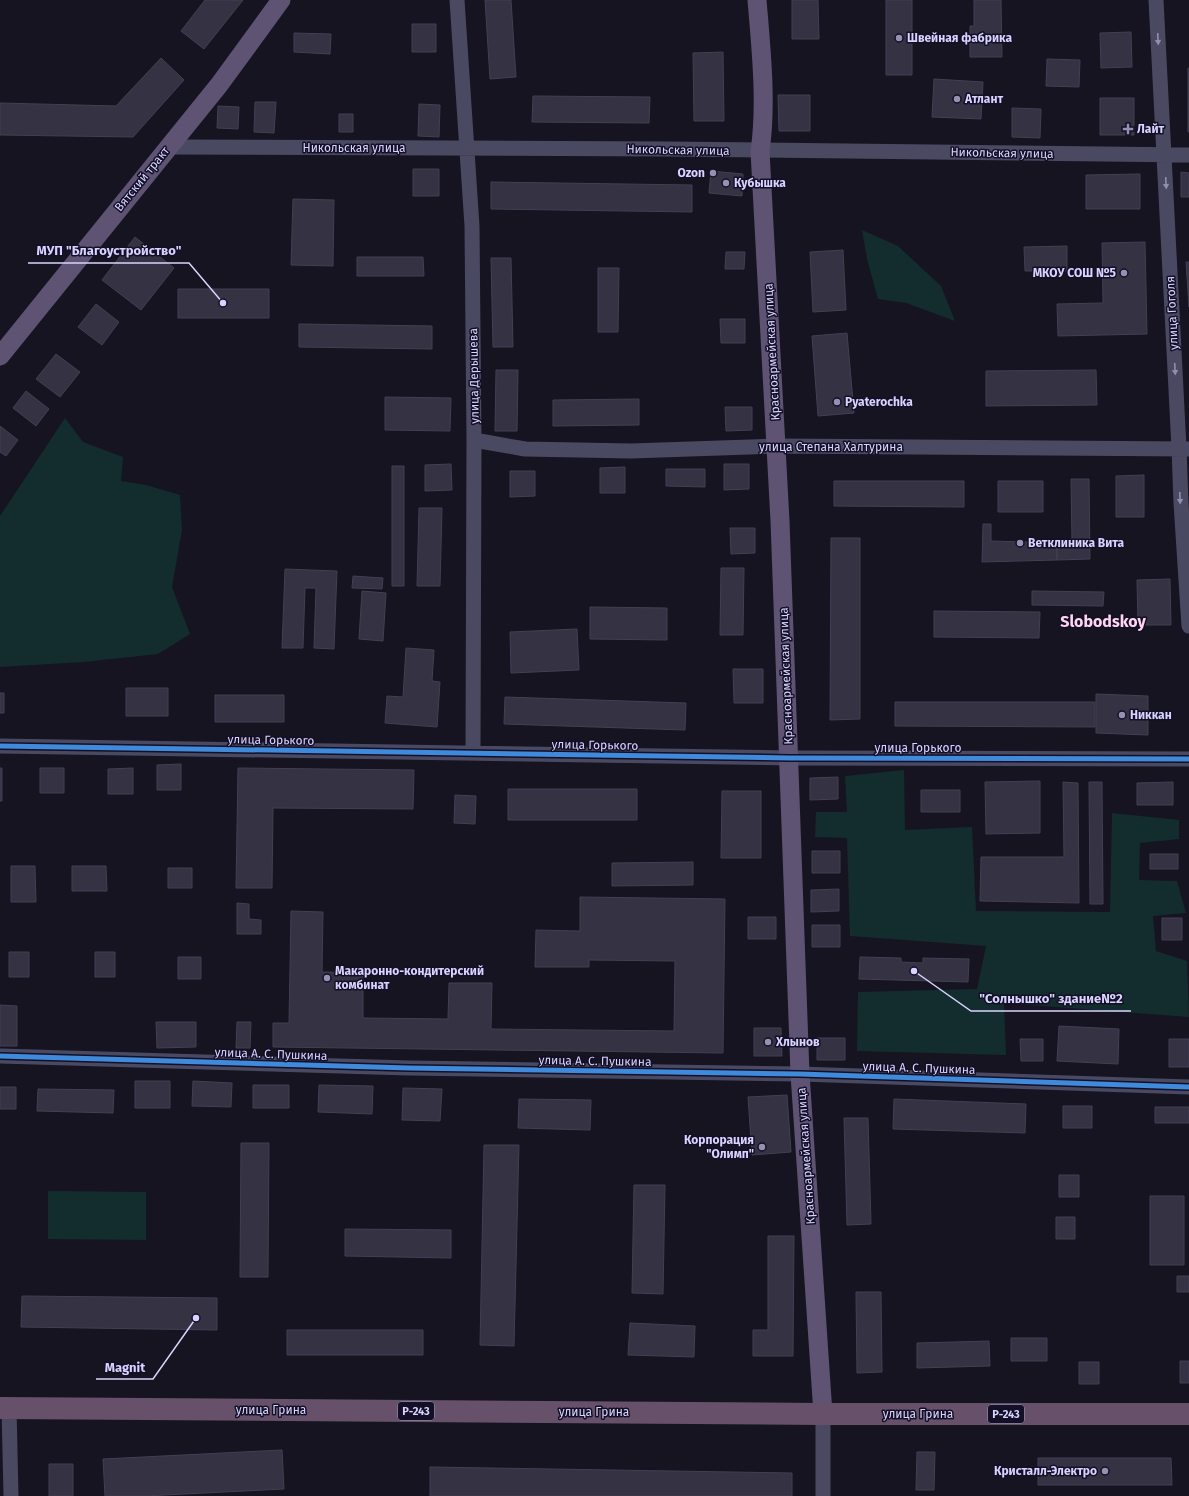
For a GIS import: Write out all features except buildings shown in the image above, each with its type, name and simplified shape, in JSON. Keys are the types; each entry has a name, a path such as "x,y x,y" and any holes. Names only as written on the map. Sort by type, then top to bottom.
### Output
{"highway":[{"name":"улица Грина","path":"5,1408 823,1414 1189,1414"}],"main road":[{"name":"Вятский тракт","path":"0,356 219,85 281,0"},
{"name":"Красноармейская улица","path":"757,0 761,47 763,134 760,151 777,446 790,758 800,1074 823,1414"}],"street":[{"name":"улица Дерышева","path":"457,0 472,226 474,440 473,753"},
{"name":"улица Гоголя","path":"1156,0 1164,155 1184,448 1180,504 1189,626"},
{"name":"Никольская улица","path":"168,147 467,148 1189,155"},
{"name":"улица Степана Халтурина","path":"474,440 525,449 631,451 777,446 1184,448"},
{"name":"улица Горького","path":"0,746 790,758 1189,759"},
{"name":"улица А. С. Пушкина","path":"0,1056 417,1068 800,1074 1189,1087"},
{"path":"5,1408 12,1496"},
{"name":"Красноармейская улица","path":"823,1414 824,1496"}],"green space":[{"path":"862,230 898,246 941,286 955,321 906,303 878,299 867,259"},
{"path":"65,418 83,442 123,457 121,481 146,485 180,495 182,530 172,587 190,634 158,654 84,662 0,667 0,516"},
{"path":"904,770 905,830 972,827 976,911 1110,912 1112,813 1179,820 1179,839 1140,843 1139,880 1177,881 1186,913 1153,916 1156,951 1187,961 1189,1017 1004,1003 1006,1055 857,1051 858,992 977,989 986,946 850,936 847,838 815,837 816,812 847,812 845,776"},
{"path":"48,1191 146,1192 146,1240 48,1239"}],"cycle path":[{"path":"0,746 790,758 1189,759"},
{"path":"0,1056 409,1068 800,1074 1189,1087"}],"place":[{"name":"Швейная фабрика","path":"899,38"},
{"name":"Атлант","path":"957,99"},
{"name":"Лайт","path":"1128,129"},
{"name":"Ozon","path":"713,173"},
{"name":"Кубышка","path":"726,183"},
{"name":"МКОУ СОШ №5","path":"1124,273"},
{"name":"МУП \"Благоустройство\"","path":"223,303"},
{"name":"Pyaterochka","path":"837,402"},
{"name":"Ветклиника Вита","path":"1020,543"},
{"name":"Никкан","path":"1122,715"},
{"name":"\"Солнышко\" здание№2","path":"914,971"},
{"name":"Макаронно-кондитерский комбинат","path":"327,978"},
{"name":"Хлынов","path":"768,1042"},
{"name":"Корпорация \"Олимп\"","path":"762,1147"},
{"name":"Magnit","path":"196,1318"},
{"name":"Кристалл-Электро","path":"1105,1471"}],"district":[{"name":"Slobodskoy","path":"1103,621"}]}
